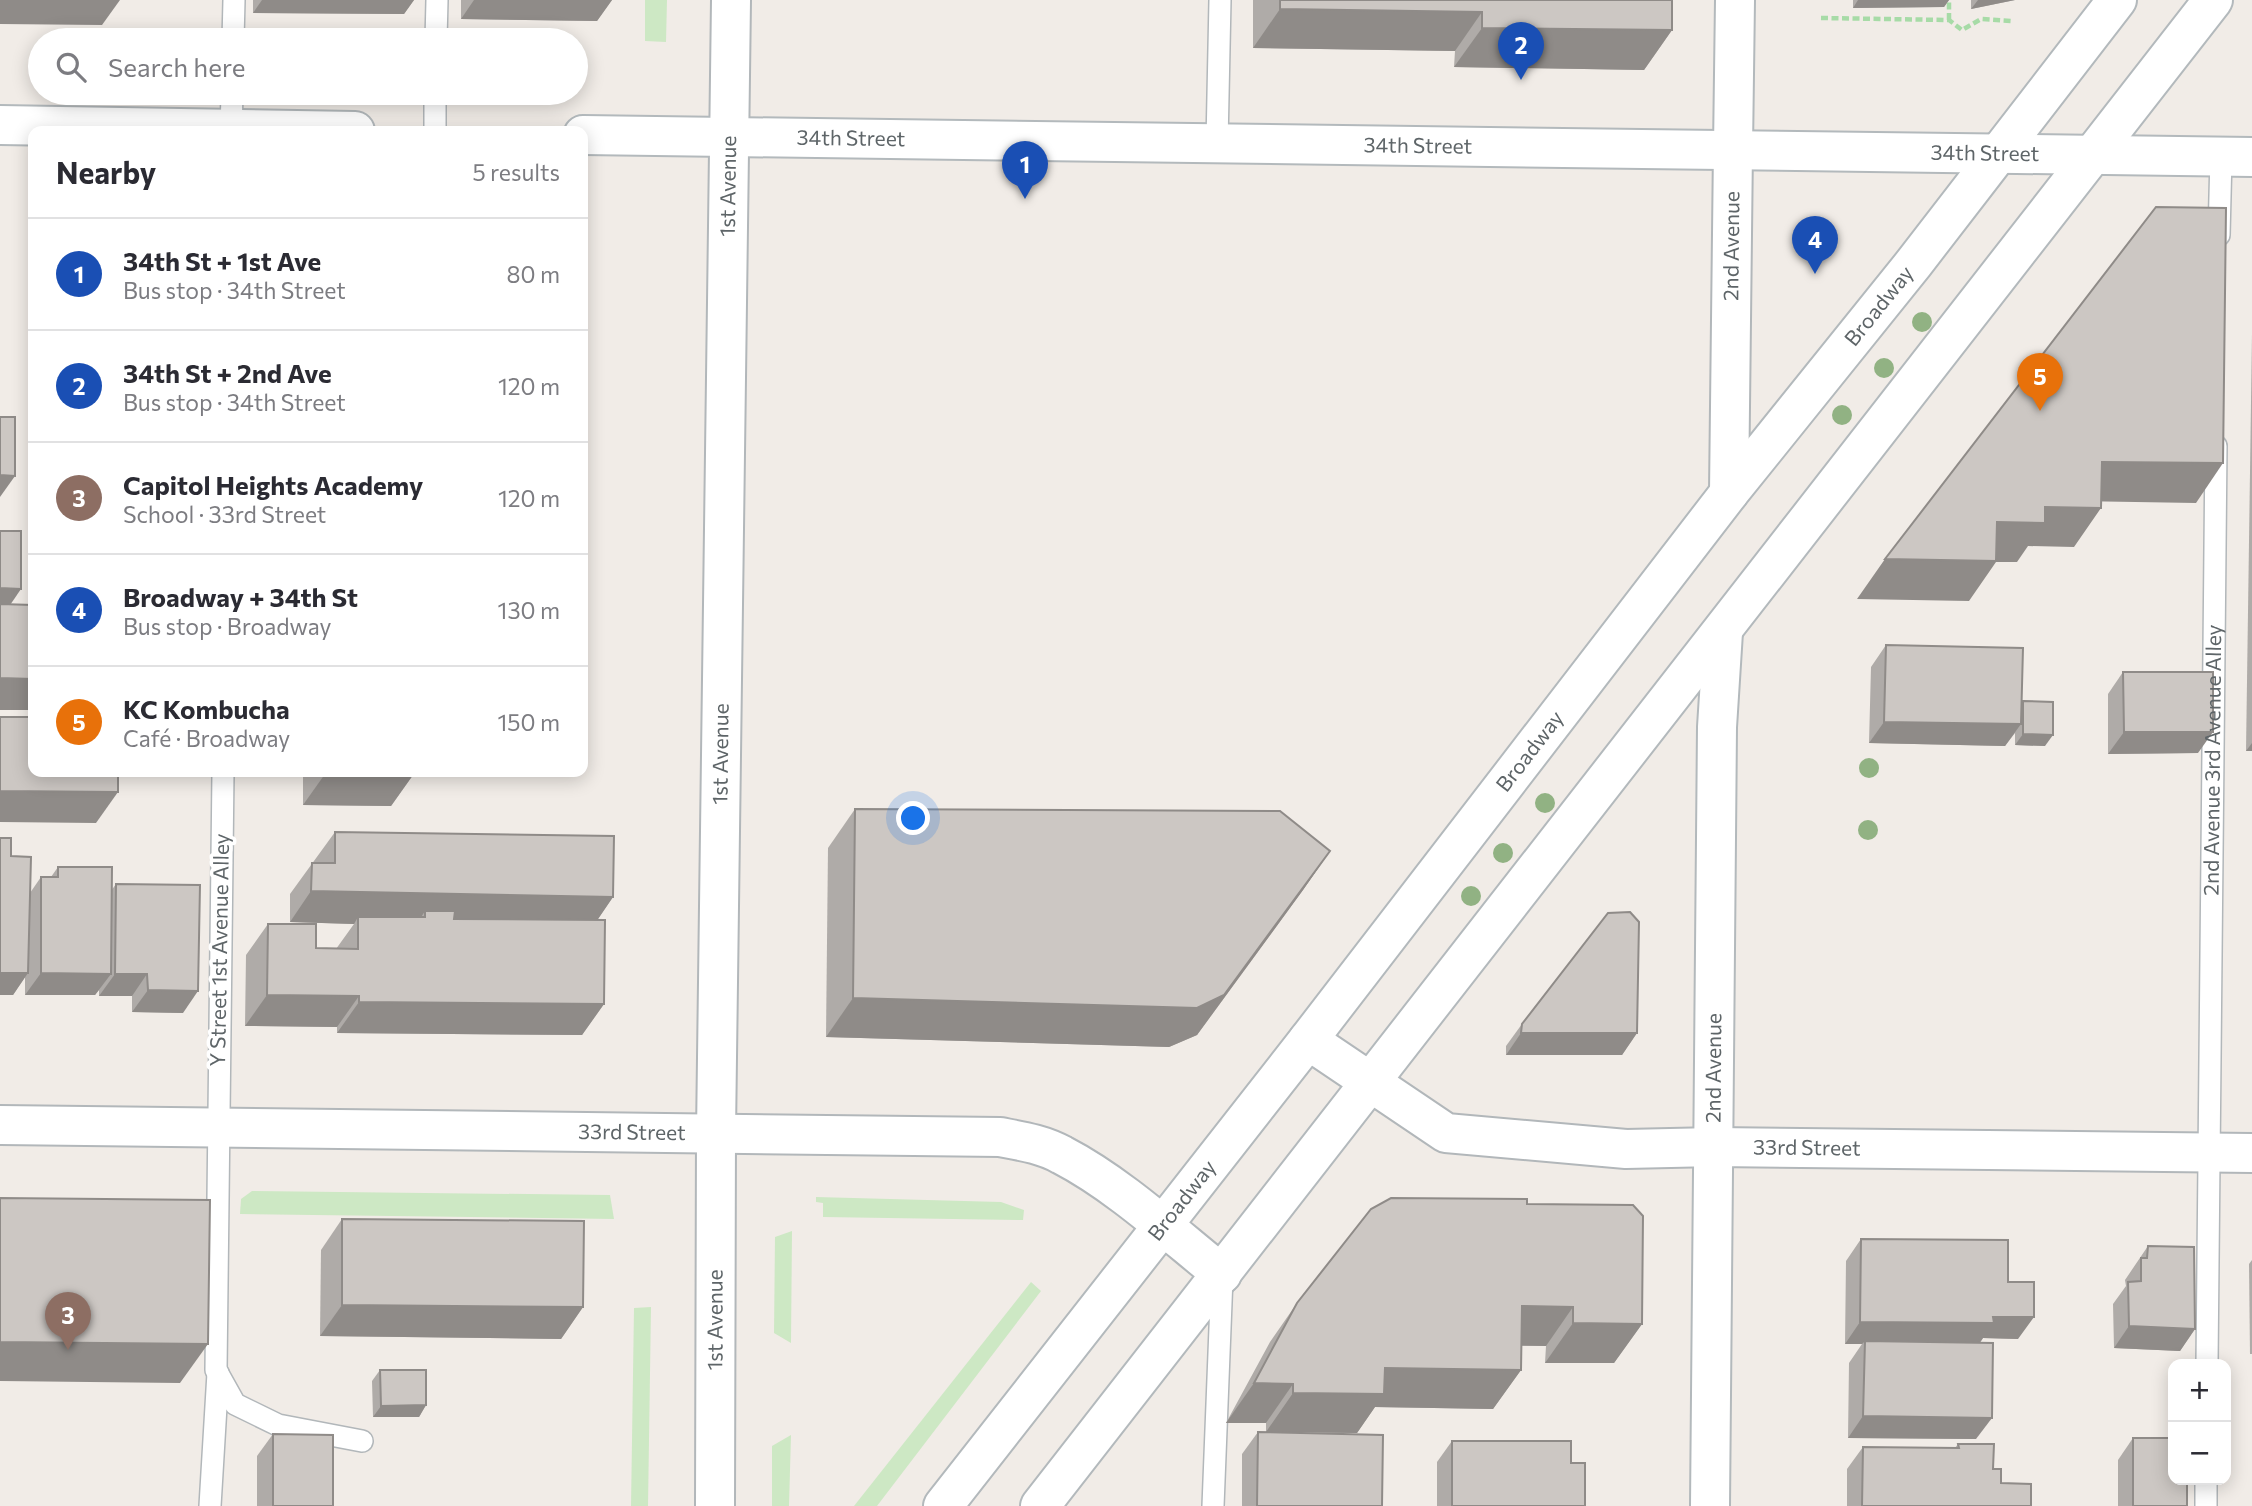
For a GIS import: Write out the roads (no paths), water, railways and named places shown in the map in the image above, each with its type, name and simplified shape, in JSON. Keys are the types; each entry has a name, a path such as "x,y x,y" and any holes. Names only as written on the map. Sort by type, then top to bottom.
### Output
{"street":[{"name":"1st Avenue","path":"715,1506 716,1133 731,0"},
{"name":"2nd Avenue","path":"1729,493 1735,0"},
{"name":"Broadway","path":"943,1506 1163,1227 1729,493 1999,155 2118,0"},
{"path":"1040,1506 2095,155 2213,0"},
{"path":"0,125 232,117 311,126"},
{"name":"34th Street","path":"588,135 1733,148 1999,155 2237,157"},
{"name":"2nd Avenue","path":"1710,1506 1717,727 1723,632"},
{"name":"33rd Street","path":"1308,1040 1446,1133 1626,1149 1715,1147 2252,1153"},
{"name":"33rd Street","path":"0,1125 1000,1137 1035,1144 1061,1154 1087,1170 1222,1274"}],"lane":[{"path":"233,28 234,0"},
{"path":"436,28 437,0"},
{"path":"1217,143 1220,0"},
{"path":"435,105 435,126"},
{"path":"2219,256 2237,157"},
{"name":"2nd Avenue 3rd Avenue Alley","path":"2207,1359 2207,1153 2217,422"},
{"name":"Y Street 1st Avenue Alley","path":"210,1506 218,1373 223,777"},
{"path":"1213,1506 1222,1274"},
{"path":"218,1373 235,1404 267,1420 278,1425 362,1441"},
{"path":"2206,1485 2206,1506"}],"place":[{"name":"34th St + 2nd Ave","path":"1521,80"},
{"name":"34th St + 1st Ave","path":"1025,199"},
{"name":"Broadway + 34th St","path":"1815,274"},
{"name":"KC Kombucha","path":"2040,411"},
{"name":"Capitol Heights Academy","path":"68,1350"}]}
